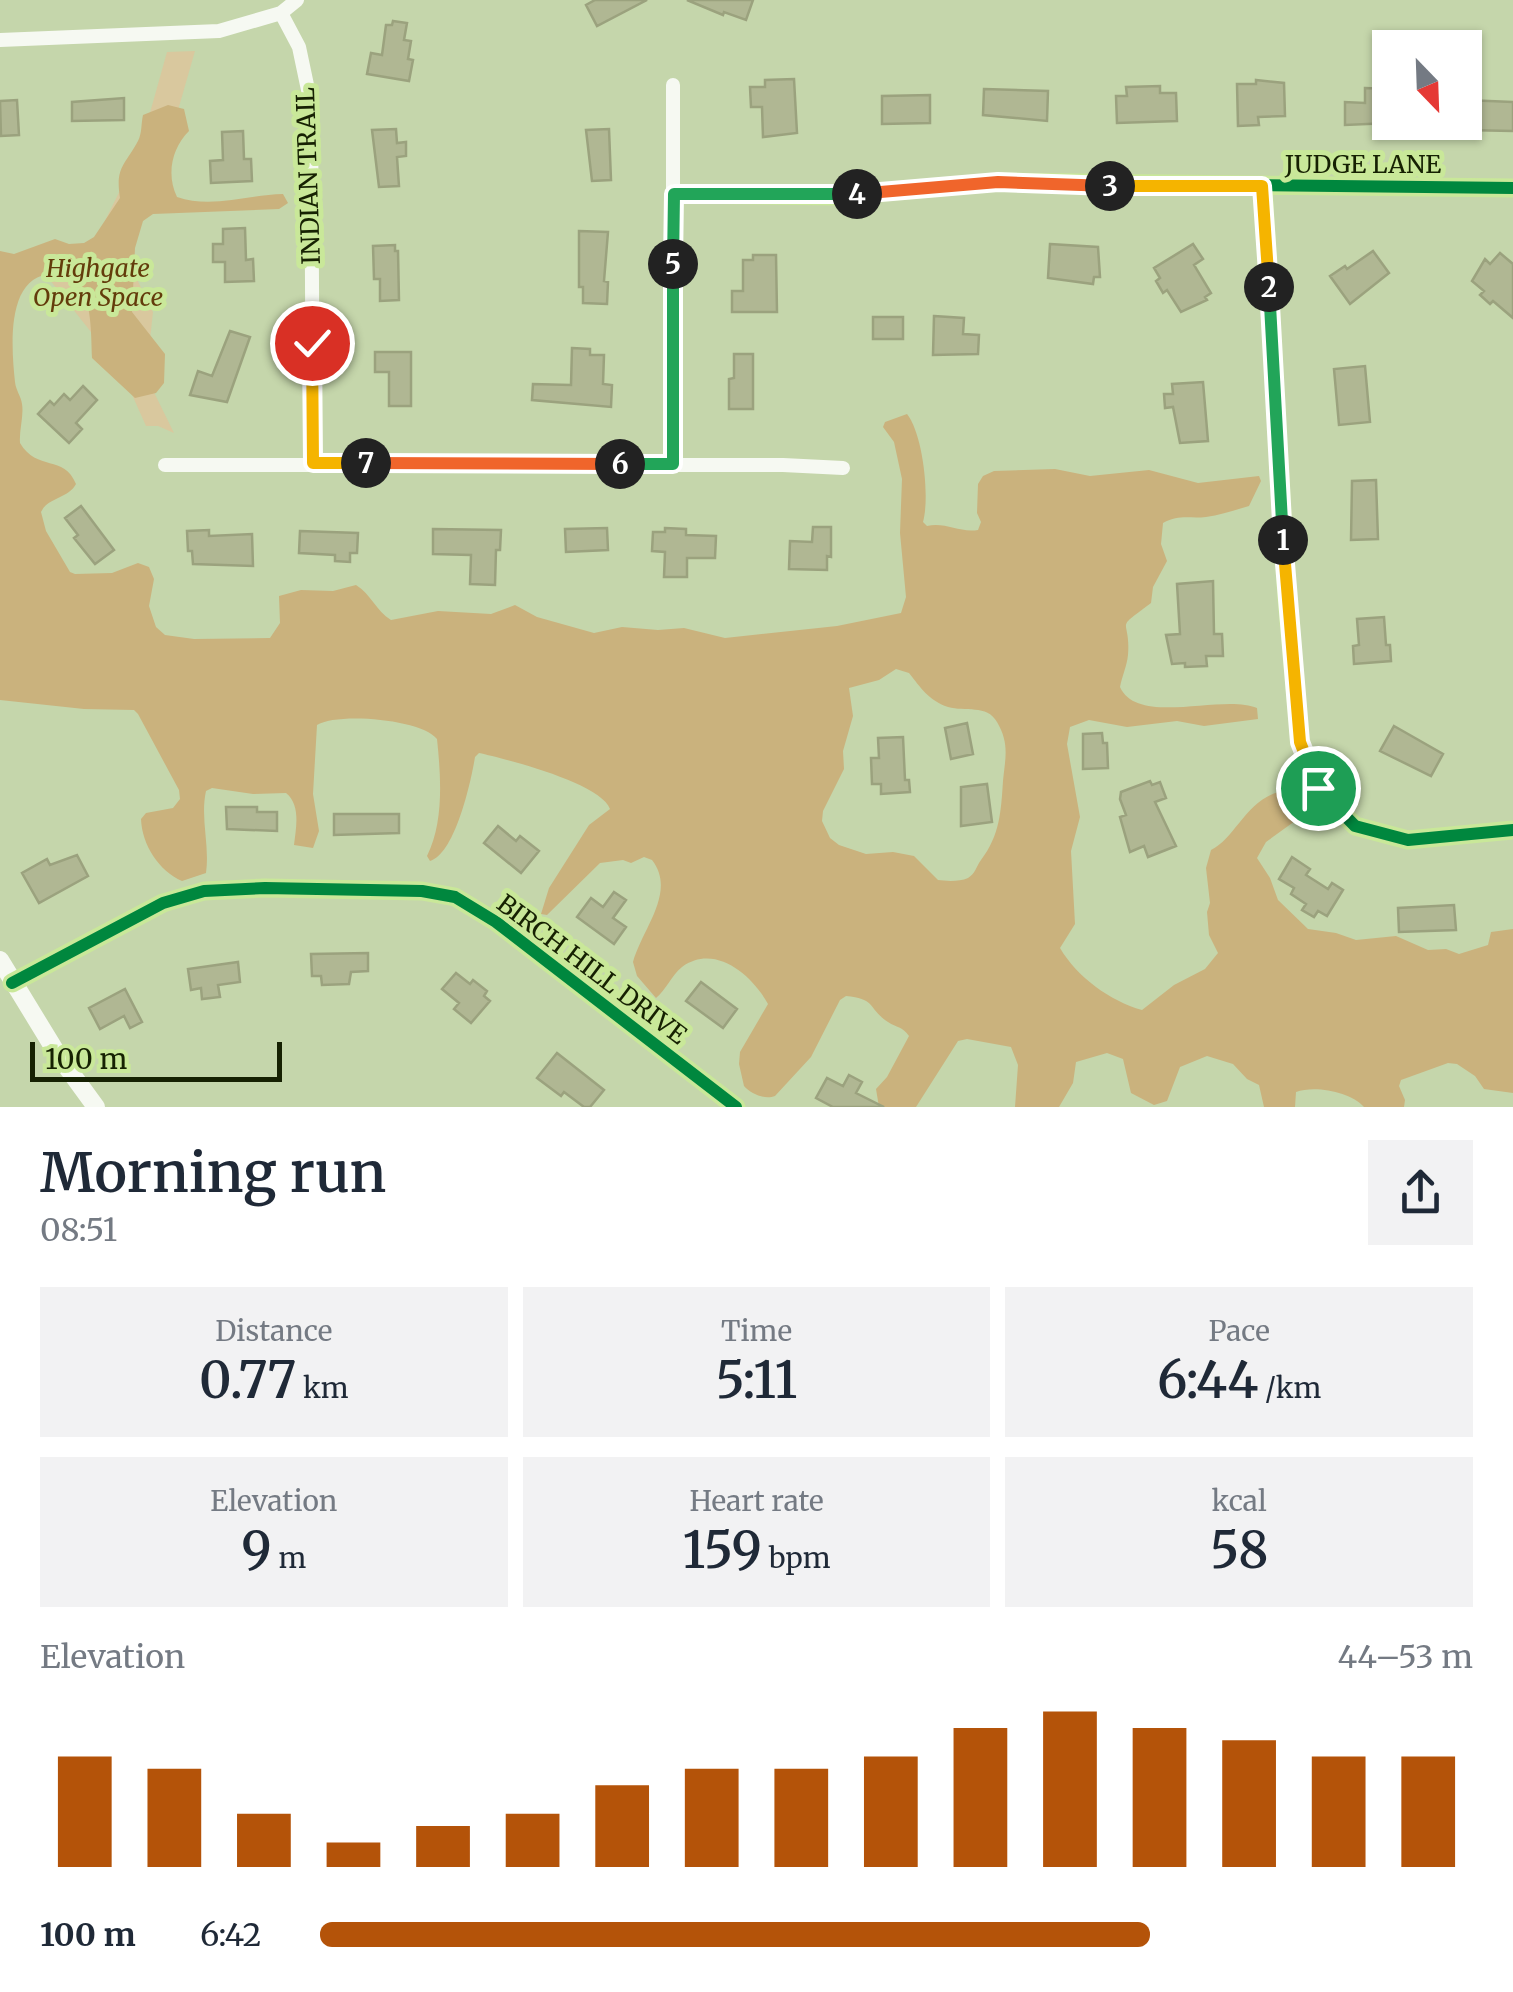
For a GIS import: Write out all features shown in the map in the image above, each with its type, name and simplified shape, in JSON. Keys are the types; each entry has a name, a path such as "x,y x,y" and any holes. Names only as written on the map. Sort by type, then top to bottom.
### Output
{"street":[{"path":"0,40 220,31 281,13 297,0"},
{"name":"INDIAN TRAIL","path":"281,13 298,46 310,104 313,463"},
{"path":"673,464 674,85"},
{"name":"JUDGE LANE","path":"674,194 837,196 998,182 1513,188"},
{"path":"1262,186 1287,600 1300,742 1318,788 1355,826 1408,840 1513,830"},
{"path":"165,465 673,464 843,468"},
{"name":"BIRCH HILL DRIVE","path":"12,983 162,903 204,891 422,890 455,897 496,922 736,1107"},
{"path":"0,960 58,1055 96,1107"}],"green space":[{"name":"Highgate Open Space","path":"195,51 162,166 124,253 153,312 146,376 174,433 146,426 121,370 27,251 92,247 139,152 167,52"},
{"path":"168,105 184,109 189,131 175,153 171,170 177,197 216,202 283,194 288,203 279,209 153,214 143,221 135,248 132,312 165,354 164,383 156,393 135,398 92,358 88,308 78,279 54,274 37,278 25,288 14,322 13,343 15,382 22,409 20,443 34,457 65,469 76,484 41,512 46,531 70,572 112,573 138,563 149,567 154,579 149,606 156,627 165,635 194,639 270,638 280,623 279,596 356,585 391,620 438,611 491,614 515,605 537,617 594,633 622,627 684,628 725,638 837,626 901,613 906,597 900,533 902,479 894,442 883,427 885,422 907,414 924,466 923,522 927,526 978,530 978,484 983,476 994,471 1055,469 1090,476 1149,470 1198,483 1259,476 1261,481 1249,506 1163,523 1161,544 1167,561 1153,587 1151,603 1127,622 1128,655 1120,687 1130,699 1144,705 1242,704 1257,708 1258,719 1204,726 1177,721 1127,727 1089,720 1070,727 1067,744 1080,817 1071,851 1075,924 1060,948 1075,969 1095,986 1142,1010 1174,985 1205,969 1218,953 1209,935 1207,912 1210,903 1206,868 1211,850 1261,801 1284,791 1302,816 1266,842 1257,858 1278,900 1308,929 1356,940 1396,936 1428,950 1446,949 1459,954 1488,945 1491,932 1513,929 1513,1093 1484,1089 1475,1076 1457,1064 1448,1063 1401,1080 1404,1107 1364,1107 1342,1094 1313,1089 1296,1092 1295,1107 1264,1107 1259,1085 1233,1064 1207,1056 1180,1067 1167,1101 1154,1105 1131,1093 1123,1059 1107,1053 1076,1062 1073,1083 1059,1107 1015,1107 1018,1065 1011,1047 967,1039 958,1041 916,1107 879,1107 876,1089 909,1036 867,1002 846,996 840,1000 811,1057 775,1096 758,1096 744,1086 740,1052 768,1004 742,973 719,961 695,961 682,967 656,998 637,976 633,962 655,911 661,885 652,860 644,857 631,863 600,863 547,915 541,914 549,888 589,825 610,809 603,799 572,781 479,753 454,832 439,856 430,861 427,856 440,799 437,739 398,722 360,718 317,725 313,794 319,831 313,848 294,845 296,810 286,793 253,794 212,788 206,791 204,801 206,873 182,881 174,877 148,847 141,819 146,813 173,808 180,799 179,790 138,714 134,710 0,700 0,251 14,254 55,239 69,244 84,243 94,237 120,198 120,173 139,138 143,115","holes":["896,669 909,673 935,701 993,716 1004,737 996,832 974,872 964,879 938,880 914,856 893,852 866,854 839,845 830,838 822,821 844,769 843,751 853,716 849,688 879,680"]}],"building":[{"path":"595,0 647,0 597,26 586,5"},
{"path":"687,0 753,0 746,20"},
{"path":"393,21 407,23 404,40 411,41 408,59 413,60 409,81 367,74 371,53 382,55 386,25"},
{"path":"794,79 797,133 763,137 762,107 751,107 750,87 765,87 765,80"},
{"path":"1256,80 1284,83 1285,116 1258,117 1259,125 1238,126 1237,84 1256,84"},
{"path":"1160,86 1160,93 1176,93 1177,121 1117,123 1116,96 1127,96 1126,87"},
{"path":"1365,88 1372,88 1372,124 1345,125 1345,102 1365,103"},
{"path":"984,89 1048,91 1047,121 983,115"},
{"path":"930,95 930,123 882,124 882,96"},
{"path":"124,98 124,120 72,121 72,102"},
{"path":"17,100 19,135 1,136 0,101"},
{"path":"1482,101 1513,102 1513,131 1482,130"},
{"path":"396,129 397,143 406,142 406,156 397,157 399,186 379,187 372,130"},
{"path":"609,129 611,180 592,181 586,130"},
{"path":"243,131 244,159 251,159 252,181 211,183 210,161 223,160 222,132"},
{"path":"245,228 246,260 253,259 254,281 225,282 225,262 213,262 213,244 223,244 223,229"},
{"path":"579,231 608,232 604,281 608,282 607,304 583,303 583,287 579,287"},
{"path":"1050,244 1098,247 1100,277 1094,277 1093,284 1048,278"},
{"path":"1193,244 1203,259 1194,265 1211,293 1205,297 1207,300 1181,312 1167,290 1163,293 1154,268"},
{"path":"395,245 399,300 380,301 380,279 374,279 373,246"},
{"path":"1373,251 1389,273 1350,304 1330,276"},
{"path":"1500,253 1513,264 1513,318 1480,295 1484,291 1472,281 1485,259 1490,264"},
{"path":"753,255 776,255 777,312 732,312 732,291 743,291 743,260 753,260"},
{"path":"934,316 964,318 963,334 979,335 978,354 933,355"},
{"path":"873,317 903,317 903,339 873,339"},
{"path":"230,331 250,337 227,402 190,395 198,371 212,376"},
{"path":"572,348 604,355 603,384 612,385 611,407 532,400 533,384 571,385"},
{"path":"375,352 411,352 411,406 389,406 389,372 375,372"},
{"path":"734,354 753,354 753,409 729,409"},
{"path":"1365,366 1370,422 1339,425 1334,369"},
{"path":"1203,382 1208,441 1180,443 1173,407 1165,408 1164,394 1173,394 1172,384"},
{"path":"83,386 97,400 76,423 82,429 69,443 38,414 64,394 70,400"},
{"path":"1376,480 1378,539 1351,540 1352,481"},
{"path":"81,506 114,550 95,564 74,538 78,535 65,518"},
{"path":"813,527 831,527 827,570 789,569 790,541 812,542"},
{"path":"607,528 608,550 566,552 565,529"},
{"path":"665,528 686,529 686,535 716,536 715,558 687,558 687,577 664,577 665,552 652,551 653,532 665,532"},
{"path":"433,529 501,530 495,585 470,584 471,555 433,554"},
{"path":"209,530 209,536 252,534 253,566 193,564 187,531"},
{"path":"300,531 358,533 357,553 350,553 350,562 335,561 335,555 299,553"},
{"path":"1213,581 1214,634 1222,634 1223,656 1206,656 1207,666 1172,664 1166,635 1180,634 1177,584"},
{"path":"1384,617 1391,661 1354,664 1353,646 1359,645 1357,619"},
{"path":"967,723 973,754 951,759 945,728"},
{"path":"1394,726 1443,754 1431,776 1380,751"},
{"path":"1102,733 1103,743 1107,743 1108,768 1083,769 1083,734"},
{"path":"903,737 905,780 909,780 910,792 881,794 881,784 872,784 871,758 879,758 878,738"},
{"path":"1150,781 1152,785 1160,782 1166,798 1155,802 1176,846 1148,857 1144,846 1130,852 1120,817 1126,815 1120,799 1121,792"},
{"path":"987,784 992,822 961,826 961,787"},
{"path":"226,807 257,807 257,812 277,812 277,831 227,829"},
{"path":"334,814 399,814 399,833 334,835"},
{"path":"498,826 516,841 520,836 539,851 521,873 484,843"},
{"path":"77,855 88,876 39,903 22,873 47,859 50,865"},
{"path":"1292,857 1310,869 1306,875 1328,889 1332,883 1343,890 1327,916 1318,911 1314,917 1302,910 1306,904 1291,894 1294,888 1279,879"},
{"path":"614,892 626,900 613,918 626,927 614,944 577,917 591,898 603,907"},
{"path":"1454,905 1456,930 1399,932 1398,908"},
{"path":"368,953 368,971 351,972 349,984 322,985 321,976 312,976 311,954"},
{"path":"238,962 240,982 218,985 220,997 202,999 201,988 191,990 188,969"},
{"path":"456,973 487,991 484,996 490,1001 471,1023 454,1009 459,1003 442,989"},
{"path":"701,982 737,1009 723,1028 686,1001"},
{"path":"125,989 142,1022 130,1028 124,1016 100,1029 89,1008"},
{"path":"557,1053 604,1090 590,1107 564,1092 561,1096 537,1078"},
{"path":"849,1075 862,1082 856,1093 884,1107 833,1107 816,1098 827,1078 843,1086"}],"cycle path":[{"path":"674,194 837,196 998,182 1513,188"},
{"path":"1263,186 1287,600 1300,742 1319,789 1355,826 1408,840 1513,830"},
{"path":"12,983 163,903 204,891 422,891 455,897 496,922 736,1107"}],"route":[{"path":"312,343 313,463 673,464 674,194 837,196 998,182 1262,186 1287,600 1300,742 1318,788"}]}
